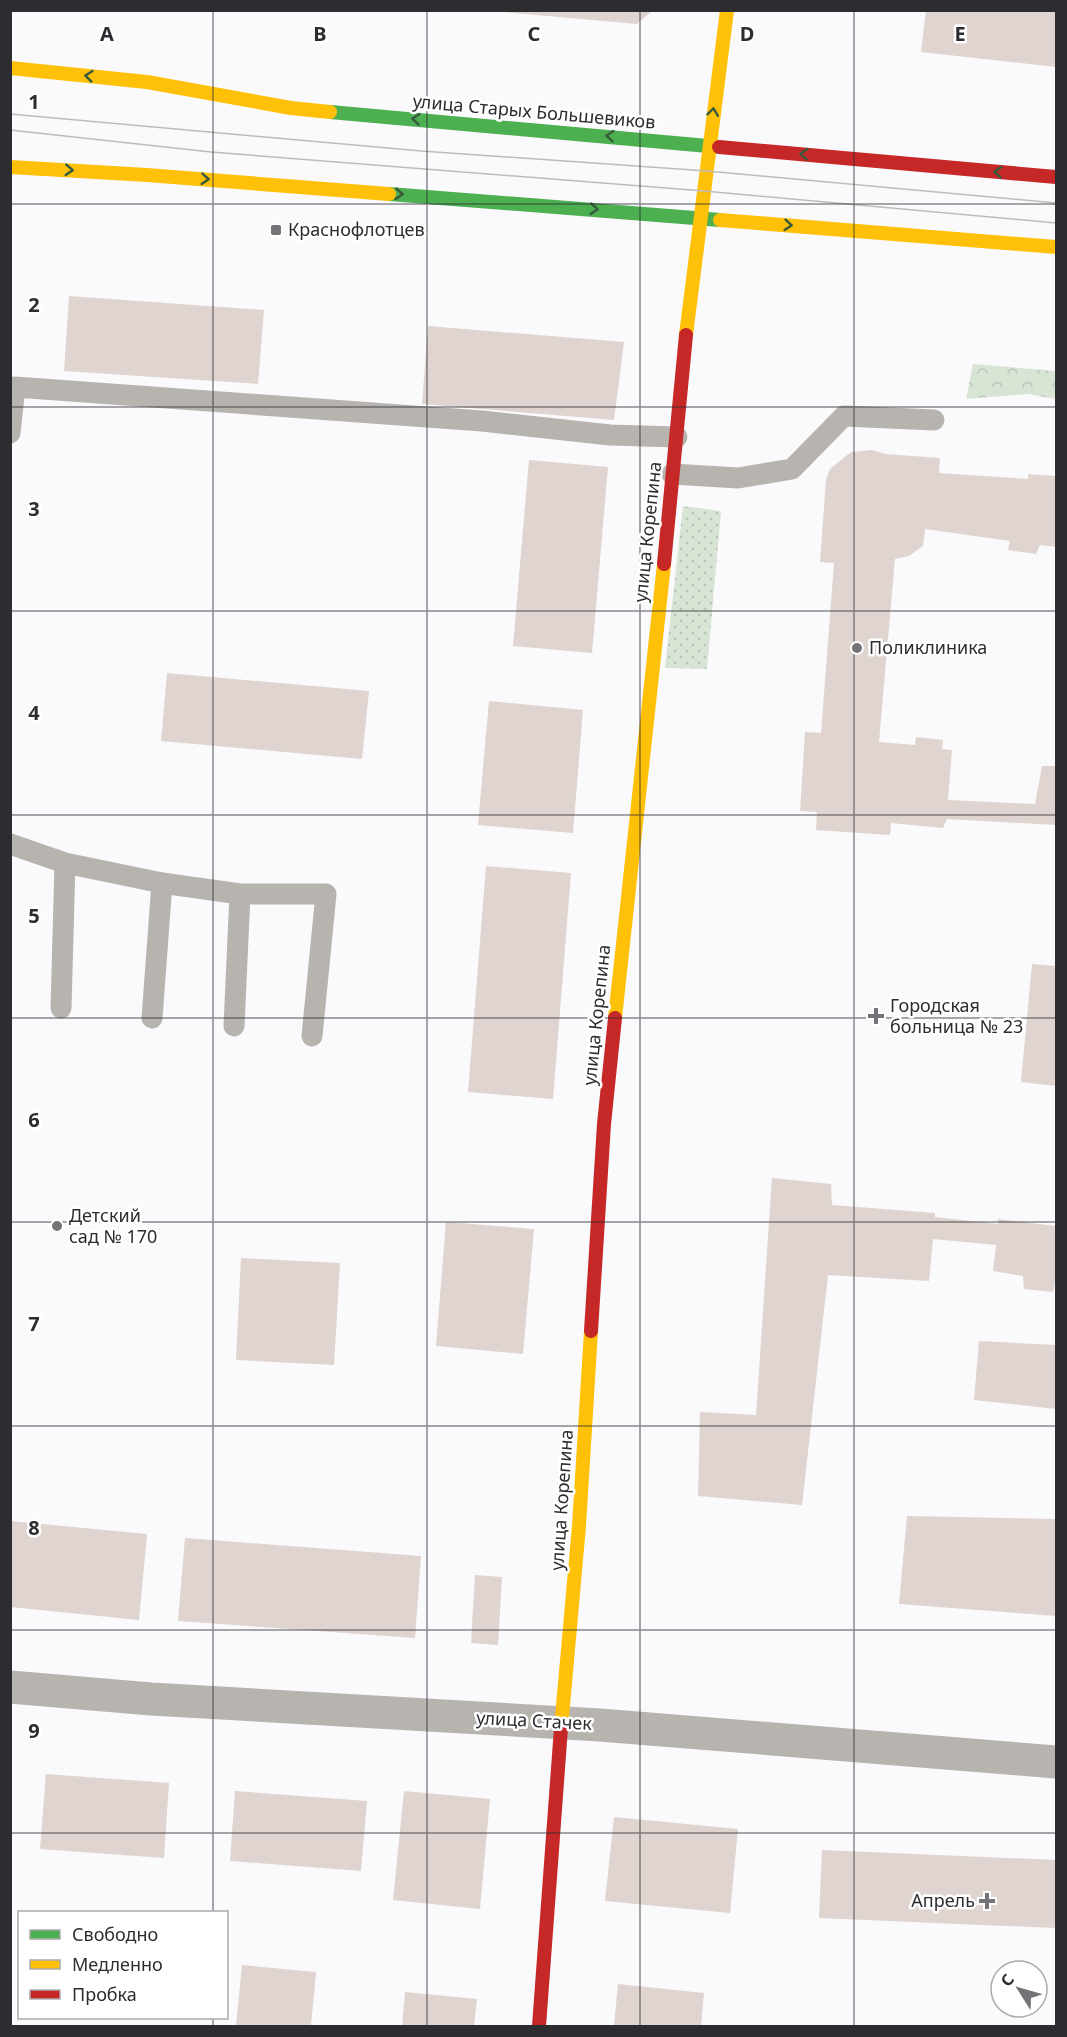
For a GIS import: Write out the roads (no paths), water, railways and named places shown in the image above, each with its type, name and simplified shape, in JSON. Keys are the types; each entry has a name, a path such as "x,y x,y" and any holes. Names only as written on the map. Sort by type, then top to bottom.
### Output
{"main road":[{"name":"улица Корепина","path":"538,2026 561,1723 579,1526 604,1124 677,437 688,305 727,10"},
{"name":"улица Старых Большевиков","path":"10,68 147,81 291,108 1056,177"},
{"path":"10,167 147,175 1056,247"}],"street":[{"name":"улица Стачек","path":"10,1687 151,1699 561,1723 1056,1762"}],"lane":[{"path":"10,434 15,387 482,421 610,435 677,437"},
{"path":"672,474 738,478 792,469 843,416 934,420"},
{"path":"10,844 65,863 162,883 240,894 326,894 312,1036"},
{"path":"61,1008 65,863"},
{"path":"152,1018 162,883"},
{"path":"234,1026 240,894"}],"tram line":[{"path":"10,114 421,151 707,171 1056,203"},
{"path":"10,130 211,152 704,191 1056,223"}],"place":[{"name":"Краснофлотцев","path":"276,230"},
{"name":"Поликлиника","path":"857,648"},
{"name":"Городская больница № 23","path":"876,1016"},
{"name":"Детский сад № 170","path":"57,1226"},
{"name":"Апрель","path":"987,1901"}]}
